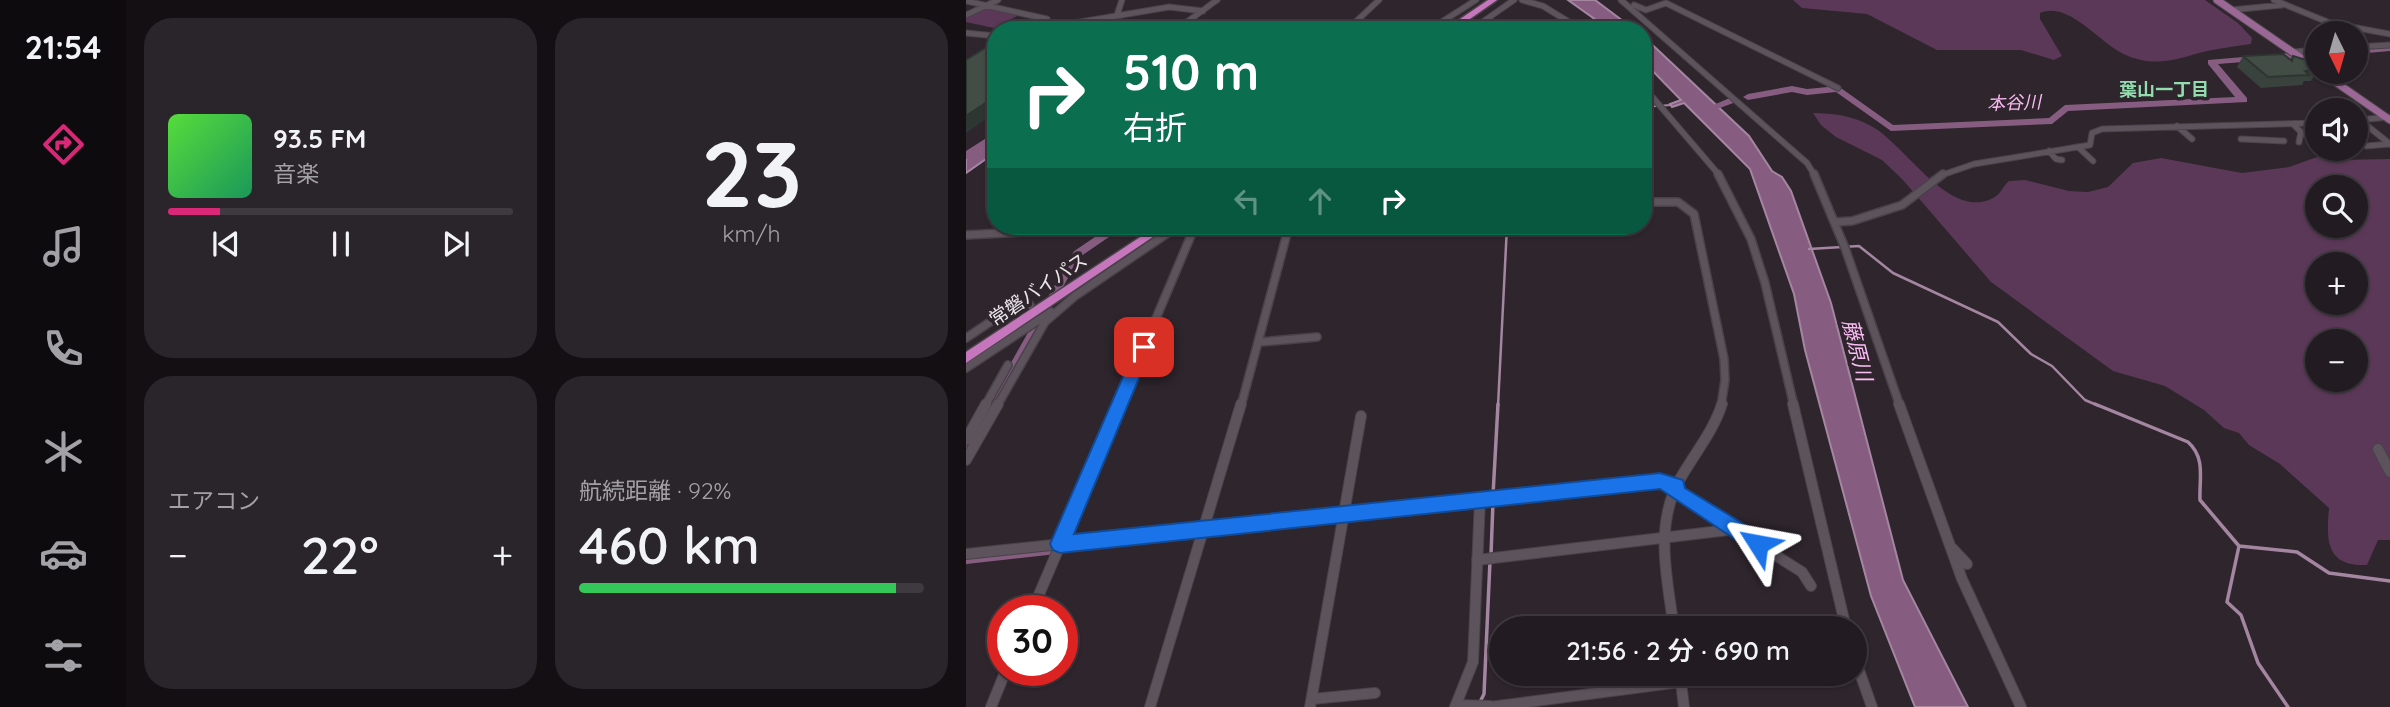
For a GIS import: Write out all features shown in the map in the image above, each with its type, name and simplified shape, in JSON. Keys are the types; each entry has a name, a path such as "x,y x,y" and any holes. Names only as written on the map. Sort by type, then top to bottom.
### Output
{"highway":[{"path":"1462,21 1493,0"},
{"path":"1469,21 1500,0"},
{"name":"常磐バイパス","path":"1056,298 1062,285 1134,235"},
{"name":"常磐バイパス","path":"966,348 1036,306 1056,298 1150,235"},
{"name":"常磐バイパス","path":"966,358 1036,306"}],"main road":[{"path":"2217,0 2305,61"},
{"path":"2339,84 2389,118"}],"street":[{"path":"966,15 998,0"},
{"path":"1117,15 1122,0"},
{"path":"1188,21 1217,0"},
{"path":"1357,21 1379,0"},
{"path":"1443,21 1476,0"},
{"path":"1484,21 1514,0"},
{"path":"1522,0 1548,9 1567,21"},
{"path":"2274,0 2350,28 2390,33"},
{"path":"966,1 1047,19 1046,21"},
{"path":"1623,1 1645,10 1666,3 1838,88"},
{"path":"1623,1 1646,21"},
{"path":"2231,10 2282,5"},
{"path":"1080,21 1171,7 1202,10"},
{"path":"1652,27 1807,163 1819,182 1953,559 1991,649 2021,707"},
{"path":"966,33 987,35"},
{"path":"2368,46 2390,45"},
{"path":"2292,52 2305,51"},
{"path":"1652,97 1724,181 1751,239 1765,283 1843,616"},
{"path":"2368,119 2389,118"},
{"path":"1835,222 1852,221 1902,205 1940,175 1974,164 2092,143 2096,131 2177,126 2305,124"},
{"path":"2229,125 2250,147"},
{"path":"2294,125 2305,134"},
{"path":"2177,126 2192,139"},
{"path":"2368,128 2390,144 2368,146"},
{"path":"2299,142 2301,132"},
{"path":"2241,139 2284,141"},
{"path":"2078,147 2093,162"},
{"path":"2049,151 2062,160"},
{"path":"1652,202 1678,202 1694,214 1724,365 1724,398 1675,488 1665,538 1673,616"},
{"path":"966,235 987,234"},
{"path":"966,368 1056,298 1163,235"},
{"path":"1038,595 1191,235"},
{"path":"1150,707 1260,342 1287,235"},
{"path":"966,460 1056,298"},
{"path":"966,338 1023,300 1036,306"},
{"path":"1260,342 1317,337"},
{"path":"966,440 1008,365"},
{"path":"1361,416 1311,703 1375,693"},
{"path":"2378,449 2390,472"},
{"path":"966,554 1660,481 1675,488 1802,572 1811,586"},
{"path":"1480,499 1473,662 1456,706 1490,706 1626,686"},
{"path":"1477,560 1737,529"},
{"path":"1952,548 1967,564"},
{"path":"990,707 999,686"},
{"path":"1681,686 1684,707"},
{"path":"1865,686 1872,707"}],"shaded area":[{"path":"1568,0 1595,0 1623,21 1597,21"},
{"path":"1793,0 2205,0 2238,23 2252,38 2251,44 2168,61 2139,60 2118,51 2074,18 2051,11 2040,13 2040,19 2062,56 2054,60 2021,50 1937,50 1867,14 1802,8"},
{"path":"985,8 1019,15 1007,21 987,21 987,26 966,22 966,17"},
{"path":"1652,44 1749,136 1772,171 1782,177 1791,191 1831,303 1903,580 1968,707 1915,707 1871,596 1805,350 1794,294 1750,169 1684,103 1672,107 1670,104 1681,100 1652,70"},
{"path":"1813,113 1843,116 1871,126 1943,189 1959,198 1975,202 1991,199 2009,181 2025,180 2069,191 2088,192 2108,187 2133,163 2161,158 2242,173 2289,167 2306,161 2390,159 2390,540 2378,540 2367,565 2353,564 2336,556 2329,541 2329,508 2280,464 2249,445 2239,433 2224,428 2204,410 2165,386 2113,371 1991,282 1903,180 1882,160 1836,137 1821,125"},
{"path":"987,141 987,158 966,173 966,156"}],"building":[{"path":"987,47 987,102 966,116 966,60"},
{"path":"2283,54 2292,61 2293,56 2305,60 2305,75 2268,77 2243,56"}],"waterway":[{"name":"本谷川","path":"2368,50 2390,48"},
{"name":"本谷川","path":"1748,97 1792,89 1807,92 1838,89 1891,128 2052,121 2065,108 2243,100 2211,62 2291,56"},
{"name":"本谷川","path":"1709,109 1732,100"},
{"path":"1652,106 1671,105"},
{"path":"966,156 987,141"},
{"path":"991,406 1077,254 1105,235"},
{"path":"1498,406 1507,235"},
{"path":"1809,249 1859,246 1893,273 1998,322 2031,354 2052,366 2085,400 2099,406"},
{"path":"966,450 992,404"},
{"path":"1493,495 1498,404"},
{"path":"2095,404 2188,442 2194,448 2199,462 2200,500 2239,546"},
{"path":"1491,555 1493,502"},
{"path":"2239,546 2297,552 2329,573 2390,581"},
{"path":"2239,546 2227,602 2241,615 2258,663 2288,707"},
{"path":"966,559 1056,549"},
{"path":"1479,704 1484,694 1490,561"}],"district":[{"name":"葉山一丁目","path":"2164,90"}],"route":[{"path":"1144,347 1060,544 1660,481 1676,486 1674,491 1758,544"}],"water label":[{"name":"藤原川","path":"1857,350"}]}
